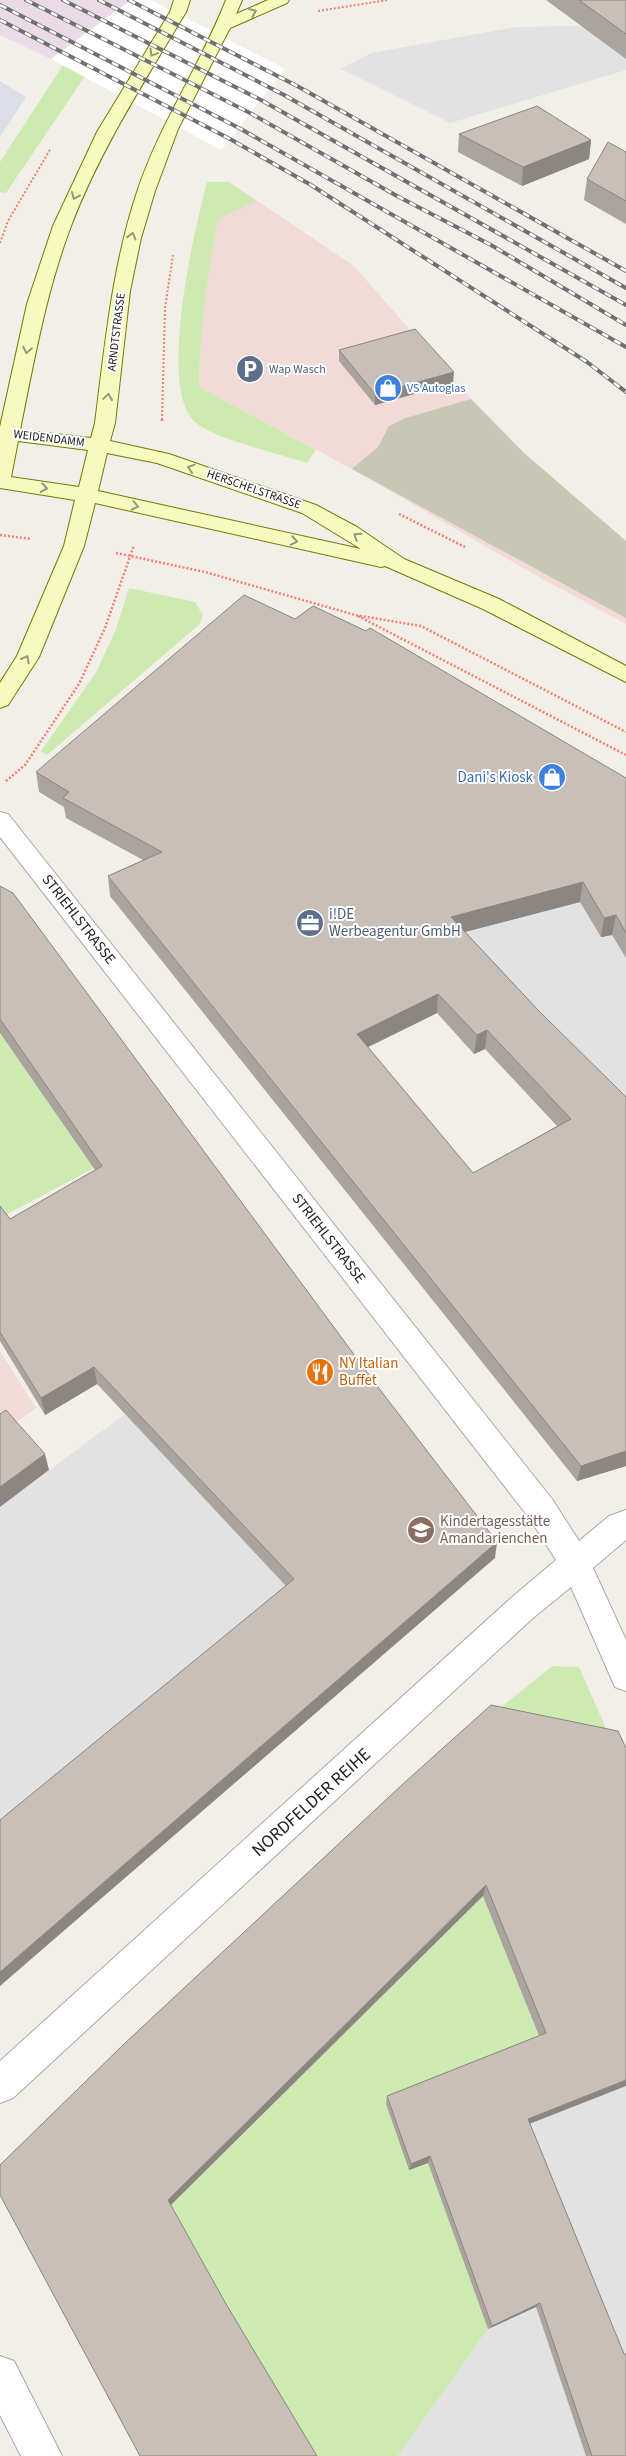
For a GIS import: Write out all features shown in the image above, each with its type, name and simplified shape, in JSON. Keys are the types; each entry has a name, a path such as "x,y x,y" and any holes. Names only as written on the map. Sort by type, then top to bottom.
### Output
{"main road":[{"path":"88,495 0,482 5,433 36,304 62,226 105,132 178,12 182,0"},
{"name":"ARNDTSTRASSE","path":"0,700 28,657 62,579 88,495 104,423 121,291 132,238 146,191 170,129 224,25 234,0"},
{"path":"224,25 281,0"},
{"name":"WEIDENDAMM","path":"5,433 99,445"},
{"name":"HERSCHELSTRASSE","path":"99,445 162,458 309,509 350,532 397,564"},
{"name":"HERSCHELSTRASSE","path":"88,495 397,564 491,604 626,675"}],"street":[{"name":"STRIEHLSTRASSE","path":"0,820 541,1509 575,1562 626,1676"},
{"name":"NORDFELDER REIHE","path":"0,2085 575,1562 620,1526 626,1524"},
{"path":"0,2375 42,2456"}],"path":[{"path":"314,12 388,0"},
{"path":"162,458 165,308 173,252"},
{"path":"0,786 25,764 80,684 105,628 146,508"},
{"path":"0,535 37,540"},
{"path":"113,552 214,574 355,615 420,626 626,732"},
{"path":"355,615 626,755"}],"shaded area":[{"path":"0,0 131,0 51,59 0,35"},
{"path":"626,25 626,70 450,123 341,69 371,53 516,27"},
{"path":"0,81 26,97 0,137"},
{"path":"229,182 354,266 459,386 524,453 626,541 626,624 537,576 352,469 199,387 201,327 208,271 218,219"},
{"path":"471,399 524,453 626,541 626,618 352,469 378,447 389,426 406,418"},
{"path":"596,897 612,935 626,958 626,1121 449,936"},
{"path":"0,1351 36,1408 10,1427 49,1470 0,1507"},
{"path":"125,1414 294,1594 0,1835 0,1507"},
{"path":"626,2085 626,2355 561,2381 586,2456 398,2456 488,2329 588,2283 525,2126"}],"green space":[{"path":"63,65 85,76 6,193 0,192 0,162"},
{"path":"207,182 229,182 256,201 218,219 205,302 199,387 316,450 307,463 232,440 205,429 196,423 184,405 179,378 182,307 195,234"},
{"path":"129,588 195,602 203,615 200,624 47,755 41,751 97,671 116,629"},
{"path":"0,1033 94,1168 0,1218"},
{"path":"552,1666 579,1667 613,1744 488,1718"},
{"path":"484,1895 541,2042 525,2126 440,2195 488,2329 398,2456 317,2456 227,2308 170,2206"}],"pier":[{"path":"131,0 151,0 285,69 221,150 51,59"}],"building":[{"path":"579,0 626,0 626,34"},
{"path":"537,106 591,140 523,167 459,134"},
{"path":"608,142 626,152 626,201 587,179"},
{"path":"415,329 454,372 375,394 339,350"},
{"path":"244,595 295,619 313,606 366,631 370,628 626,778 626,933 616,915 604,918 583,882 451,917 538,1010 626,1097 626,1451 581,1466 108,876 162,852 63,798 69,792 36,772","holes":["438,994 477,1035 487,1030 571,1119 473,1173 357,1034"]},
{"path":"0,886 13,893 381,1391 497,1542 0,1972 0,1820 294,1579 94,1367 41,1398 0,1332 0,1206 10,1219 102,1166 0,1019"},
{"path":"6,1410 45,1454 0,1487 0,1414"},
{"path":"491,1705 618,1731 626,1748 626,2080 528,2119 624,2354 626,2354 626,2456 592,2456 540,2303 492,2326 430,2156 411,2164 387,2096 546,2033 486,1885 168,2200 226,2304 317,2456 140,2456 0,2195 0,2165 124,2044 404,1783"}],"railway":[{"path":"26,0 250,113 397,196 491,245 626,325"},
{"path":"63,0 261,100 626,305"},
{"path":"99,0 284,95 626,288"},
{"path":"129,0 299,87 626,271"},
{"path":"0,5 239,128 626,347"},
{"path":"0,20 230,139 311,185 587,362 626,392"}],"place":[{"name":"Wap Wasch","path":"250,369"},
{"name":"VS Autoglas","path":"388,388"},
{"name":"Dani's Kiosk","path":"552,777"},
{"name":"i!DE Werbeagentur GmbH","path":"310,923"},
{"name":"NY Italian Buffet","path":"320,1372"},
{"name":"Kindertagesstätte Amandarienchen","path":"421,1530"}]}
